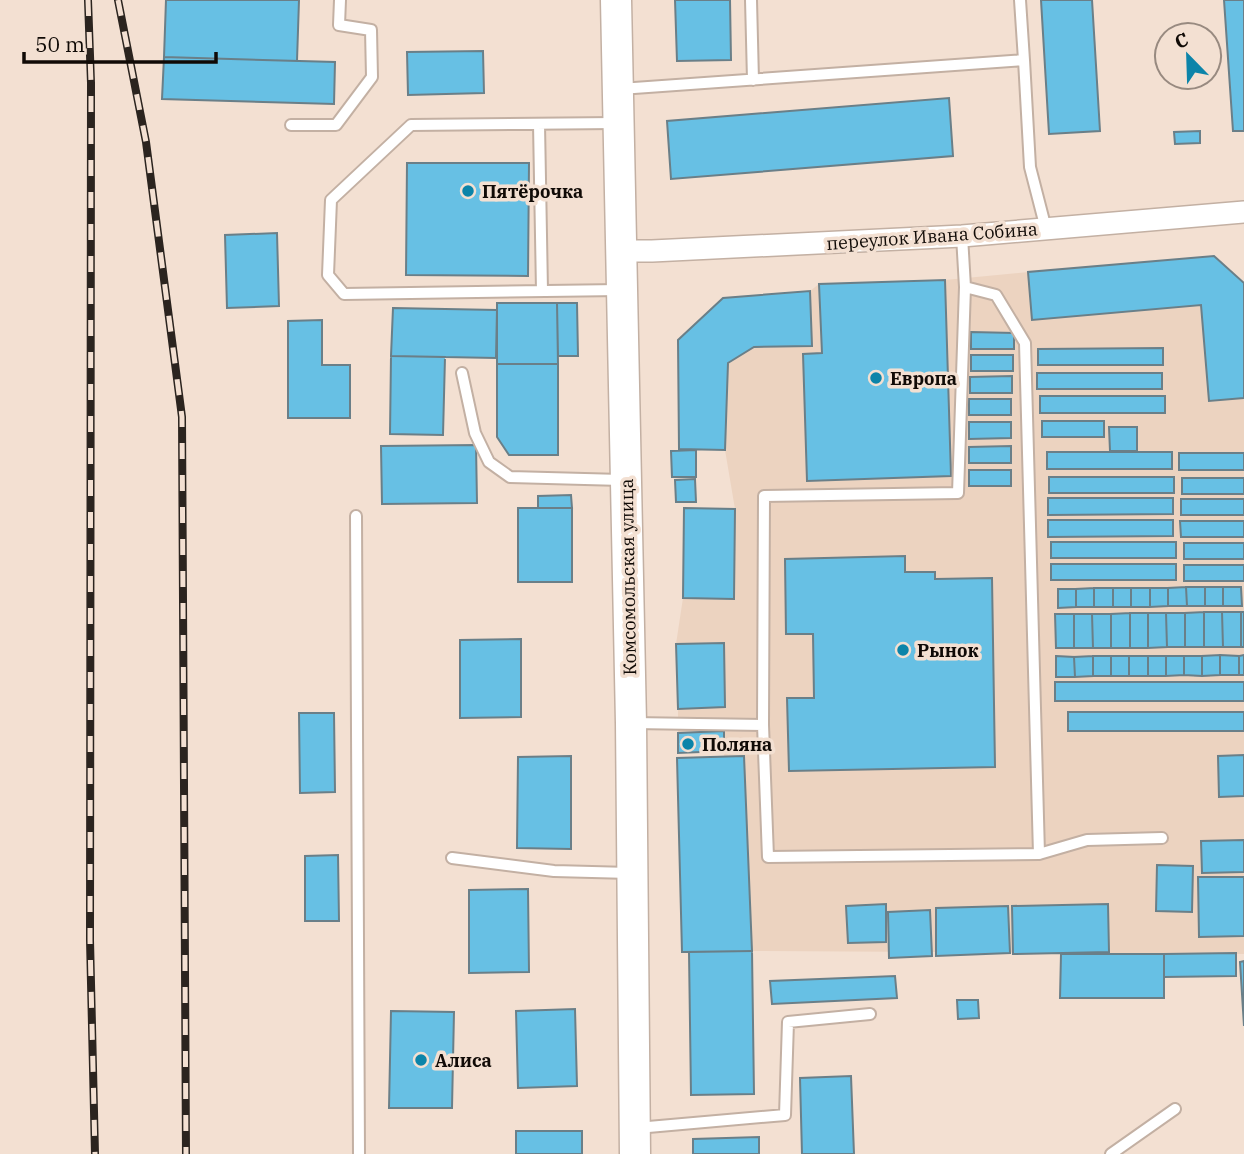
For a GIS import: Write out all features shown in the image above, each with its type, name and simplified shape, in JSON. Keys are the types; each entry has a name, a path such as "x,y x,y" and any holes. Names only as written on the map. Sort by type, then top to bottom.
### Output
{"main road":[{"name":"Комсомольская улица","path":"616,0 631,723 634,1141"}],"street":[{"name":"переулок Ивана Собина","path":"620,251 962,236 1244,212"}],"lane":[{"path":"291,125 336,125 372,77 371,30 340,25 340,0"},
{"path":"751,0 753,80"},
{"path":"1020,0 1030,167 1046,229"},
{"path":"618,89 1024,60"},
{"path":"618,123 411,125 331,200 328,275 344,294 620,290"},
{"path":"539,124 541,291"},
{"path":"962,236 965,287 958,493 764,496 764,725 768,857 1039,854 1087,840 1162,838"},
{"path":"965,287 996,295 1025,343 1039,854"},
{"path":"462,373 475,433 489,462 510,477 625,480"},
{"path":"356,516 359,1154"},
{"path":"631,723 764,725"},
{"path":"452,858 554,871 632,873"},
{"path":"634,1141 785,1115 788,1022 870,1014"},
{"path":"1111,1154 1174,1109"}],"shaded area":[{"path":"1028,272 1033,319 1201,305 1244,398 1244,954 752,951 744,756 724,757 723,731 678,733 678,709 725,707 724,643 676,644 683,598 734,599 735,509 725,450 728,364 754,347 812,346 810,291 819,284 945,280"}],"building":[{"path":"166,0 299,0 297,61 164,57"},
{"path":"675,0 730,0 731,60 677,61"},
{"path":"1041,0 1092,0 1100,131 1049,134"},
{"path":"1224,0 1244,0 1244,131 1233,131"},
{"path":"483,51 484,93 408,95 407,52"},
{"path":"164,57 335,62 334,104 162,99"},
{"path":"949,98 953,156 671,179 667,121"},
{"path":"1200,131 1200,143 1175,144 1174,132"},
{"name":"Пятёрочка","path":"407,163 529,163 528,276 406,275"},
{"path":"277,233 279,306 227,308 225,235"},
{"path":"1214,256 1244,283 1244,398 1209,401 1201,305 1032,320 1028,272"},
{"name":"Европа","path":"945,280 951,476 807,481 803,354 822,353 819,284"},
{"path":"810,291 812,346 754,347 728,363 725,450 679,449 678,340 723,298"},
{"path":"497,303 557,303 558,364 497,364"},
{"path":"557,303 577,303 578,356 558,356"},
{"path":"393,308 497,310 496,358 391,356"},
{"path":"322,320 322,365 350,365 350,418 288,418 288,321"},
{"path":"971,332 1014,333 1014,349 971,349"},
{"path":"1163,348 1163,365 1038,365 1038,349"},
{"path":"971,355 1013,355 1013,371 971,371"},
{"path":"391,356 445,357 443,435 390,434"},
{"path":"497,364 558,364 558,455 509,455 497,437"},
{"path":"1037,373 1162,373 1162,389 1037,389"},
{"path":"1012,376 1012,393 970,393 970,377"},
{"path":"1040,396 1165,396 1165,413 1040,413"},
{"path":"969,399 1011,399 1011,415 969,415"},
{"path":"1042,421 1104,421 1104,437 1042,437"},
{"path":"969,422 1011,422 1011,438 969,439"},
{"path":"1109,427 1137,427 1137,451 1110,451"},
{"path":"476,445 477,503 382,504 381,446"},
{"path":"1011,446 1011,463 969,463 969,447"},
{"path":"696,450 696,477 672,477 671,451"},
{"path":"1047,452 1172,452 1172,469 1047,469"},
{"path":"1179,453 1244,453 1244,470 1179,470"},
{"path":"969,470 1011,470 1011,486 969,486"},
{"path":"1049,477 1174,477 1174,493 1049,493"},
{"path":"1182,478 1244,478 1244,494 1182,494"},
{"path":"695,479 696,502 676,502 675,480"},
{"path":"571,495 572,508 538,508 538,496"},
{"path":"1048,498 1173,498 1173,514 1048,515"},
{"path":"1181,499 1244,499 1244,515 1181,515"},
{"path":"518,508 572,508 572,582 518,582"},
{"path":"684,508 735,509 734,599 683,598"},
{"path":"1048,520 1173,520 1173,536 1048,537"},
{"path":"1180,521 1244,521 1244,537 1181,537"},
{"path":"1051,542 1176,542 1176,558 1051,558"},
{"path":"1184,543 1244,543 1244,559 1184,559"},
{"name":"Рынок","path":"905,556 905,572 935,572 935,579 992,578 995,767 789,771 787,698 814,698 813,634 786,634 785,559"},
{"path":"1051,564 1176,564 1176,580 1051,580"},
{"path":"1184,565 1244,565 1244,581 1184,581"},
{"path":"1186,587 1205,587 1205,606 1187,606"},
{"path":"1186,587 1187,606 1168,606 1168,588"},
{"path":"1205,587 1223,587 1223,606 1205,606"},
{"path":"1223,587 1241,587 1242,606 1223,606"},
{"path":"1094,588 1113,588 1113,607 1094,607"},
{"path":"1094,588 1094,607 1076,607 1076,589"},
{"path":"1113,588 1131,588 1131,607 1113,607"},
{"path":"1131,588 1150,588 1150,607 1131,607"},
{"path":"1150,588 1168,588 1168,606 1150,607"},
{"path":"1058,589 1076,589 1076,607 1058,608"},
{"path":"1204,612 1222,612 1223,647 1204,647"},
{"path":"1204,612 1204,647 1185,647 1185,613"},
{"path":"1222,612 1241,612 1241,647 1223,647"},
{"path":"1241,612 1244,612 1244,647 1241,647"},
{"path":"1130,613 1130,648 1111,648 1111,614"},
{"path":"1130,613 1148,613 1148,648 1130,648"},
{"path":"1148,613 1166,613 1167,647 1148,648"},
{"path":"1166,613 1185,613 1185,647 1167,647"},
{"path":"1055,614 1074,614 1074,648 1056,648"},
{"path":"1074,614 1092,614 1093,648 1074,648"},
{"path":"1092,614 1111,614 1111,648 1093,648"},
{"path":"521,639 521,717 460,718 460,640"},
{"path":"724,643 725,707 678,709 676,644"},
{"path":"1220,655 1239,656 1239,675 1220,675"},
{"path":"1220,655 1220,675 1202,676 1202,656"},
{"path":"1244,655 1244,675 1239,675 1239,656"},
{"path":"1056,656 1074,657 1075,677 1056,677"},
{"path":"1093,656 1093,676 1075,677 1074,657"},
{"path":"1093,656 1111,656 1111,676 1093,676"},
{"path":"1111,656 1129,656 1129,676 1111,676"},
{"path":"1129,656 1148,656 1148,676 1129,676"},
{"path":"1148,656 1166,656 1166,676 1148,676"},
{"path":"1166,656 1184,656 1184,675 1166,676"},
{"path":"1184,656 1202,656 1202,676 1184,675"},
{"path":"1055,682 1244,682 1244,701 1055,701"},
{"path":"1068,712 1244,712 1244,731 1068,731"},
{"path":"299,713 334,713 335,792 300,793"},
{"path":"724,731 724,751 678,753 678,733"},
{"path":"1244,755 1244,796 1219,797 1218,756"},
{"path":"571,756 571,849 517,848 518,757"},
{"path":"744,756 752,951 682,952 677,758"},
{"path":"1244,840 1244,872 1202,873 1201,841"},
{"path":"338,855 339,921 305,921 305,856"},
{"path":"1157,865 1193,866 1192,912 1156,911"},
{"path":"1198,877 1244,877 1244,936 1199,937"},
{"path":"528,889 529,972 469,973 469,890"},
{"path":"886,904 886,942 848,943 846,906"},
{"path":"1108,904 1109,952 1013,954 1012,906"},
{"path":"1008,906 1010,953 936,956 936,908"},
{"path":"930,910 932,956 889,958 888,912"},
{"path":"752,951 754,1094 691,1095 689,952"},
{"path":"1236,953 1236,976 1164,977 1164,954"},
{"path":"1061,954 1164,954 1164,998 1060,998"},
{"path":"1244,961 1244,1026 1240,962"},
{"path":"895,976 897,998 772,1004 770,981"},
{"path":"957,1000 978,1000 979,1018 958,1019"},
{"name":"Алиса","path":"575,1009 577,1086 518,1088 516,1011"},
{"name":"Алиса","path":"391,1011 454,1012 452,1108 389,1108"},
{"path":"851,1076 854,1154 802,1154 800,1078"},
{"path":"516,1131 582,1131 582,1154 516,1154"},
{"path":"759,1137 759,1154 693,1154 693,1139"}],"railway":[{"path":"88,0 91,83 90,940 95,1154"},
{"path":"118,0 146,142 182,417 186,1154"}],"place":[{"name":"Пятёрочка","path":"468,191"},
{"name":"Европа","path":"876,378"},
{"name":"Рынок","path":"903,650"},
{"name":"Поляна","path":"688,744"},
{"name":"Алиса","path":"421,1060"}]}
